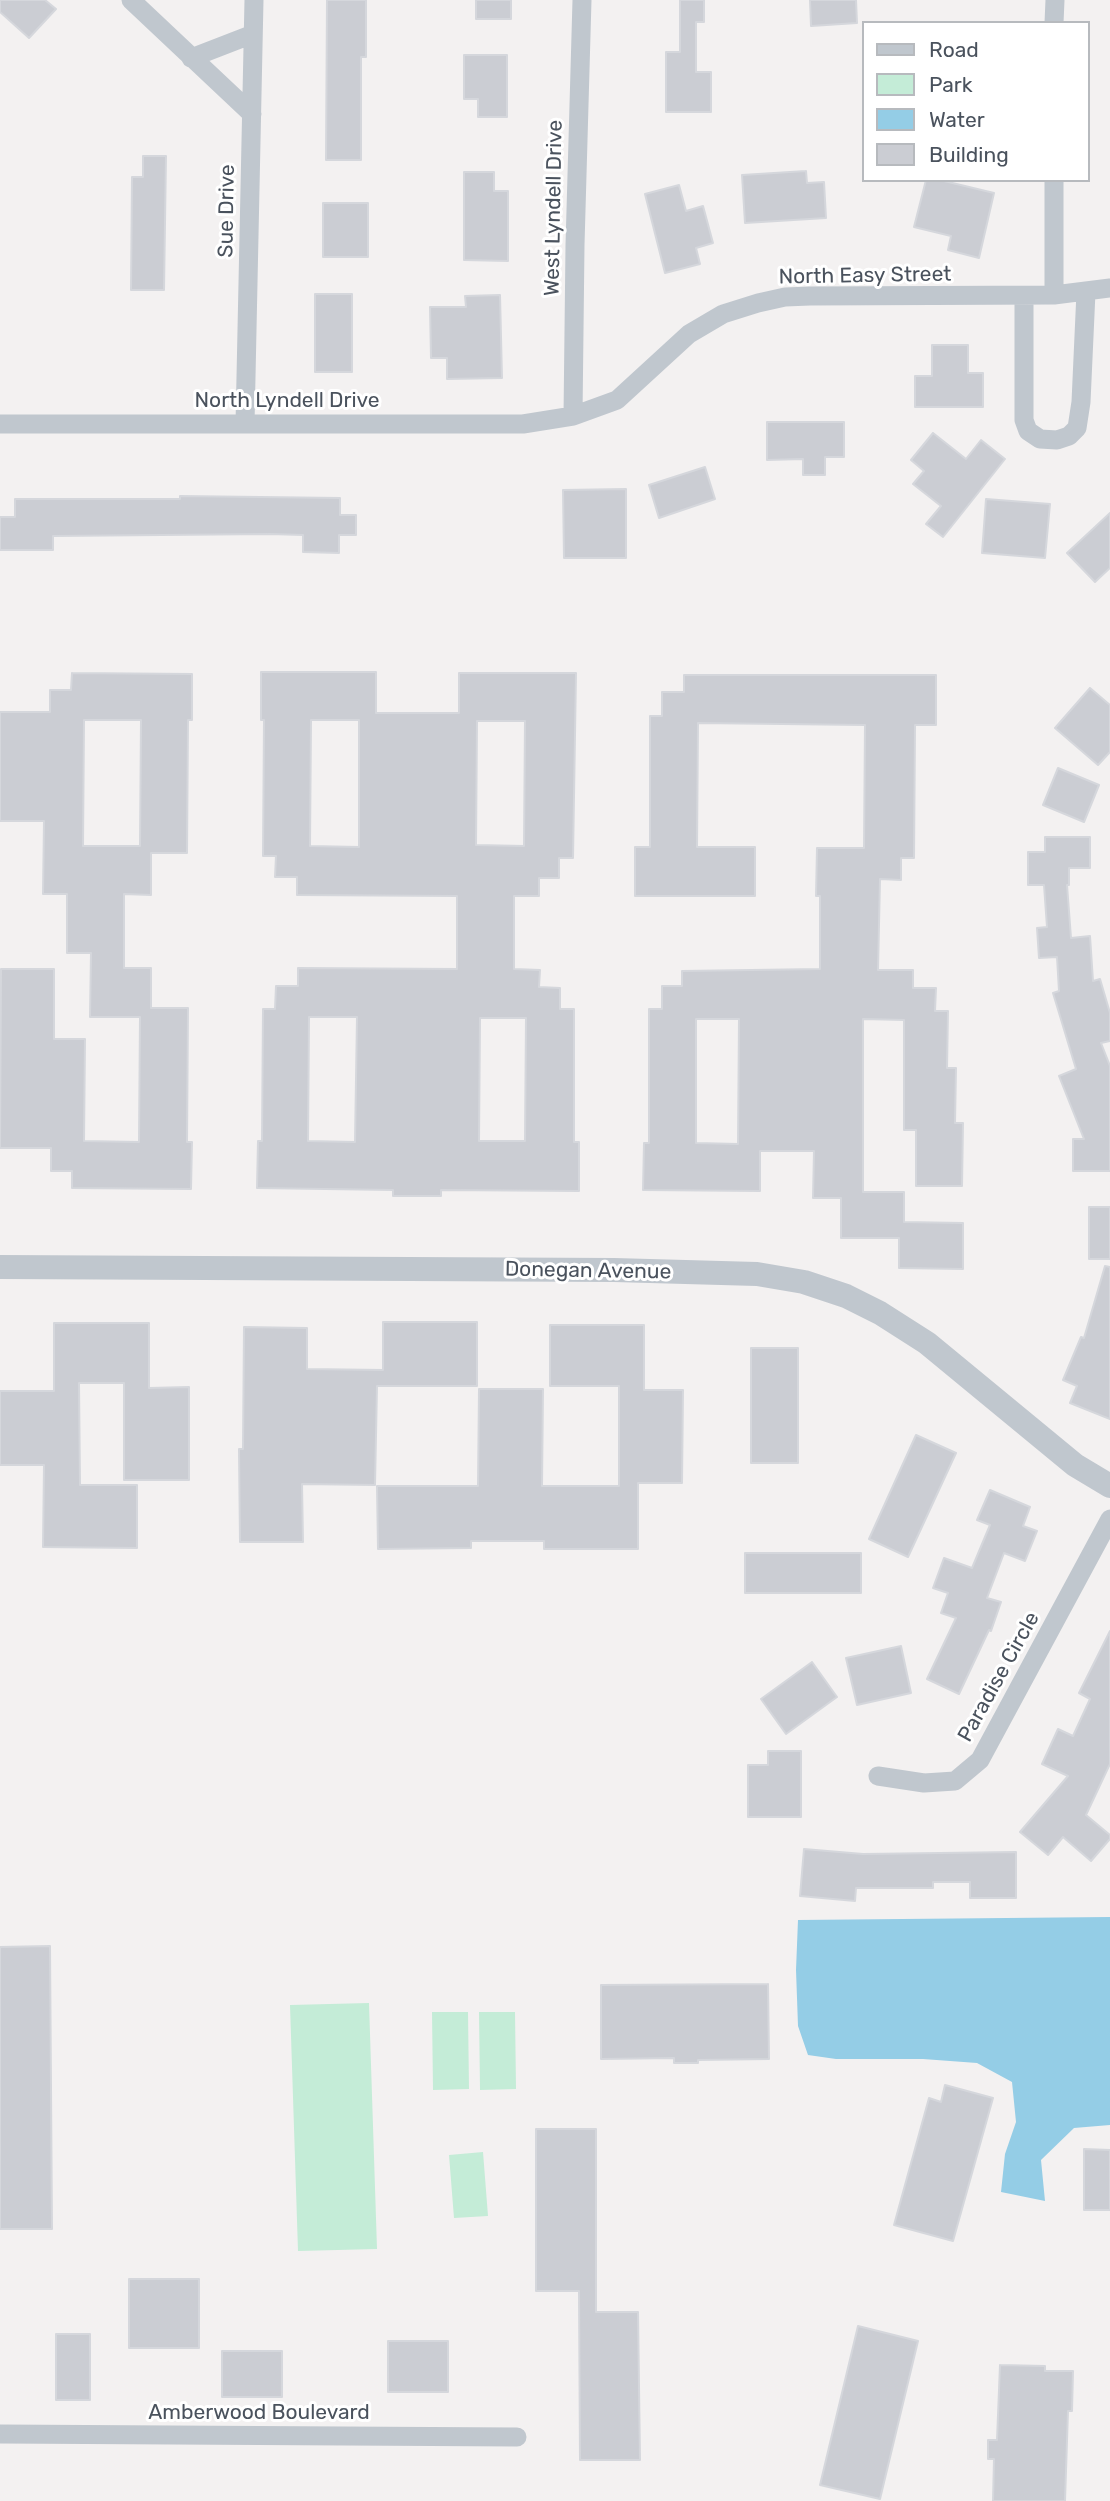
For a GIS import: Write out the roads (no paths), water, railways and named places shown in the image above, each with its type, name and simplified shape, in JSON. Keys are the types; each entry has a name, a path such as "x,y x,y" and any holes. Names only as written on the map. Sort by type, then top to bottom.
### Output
{"street":[{"path":"131,0 252,114"},
{"name":"Sue Drive","path":"245,424 254,0"},
{"name":"West Lyndell Drive","path":"573,416 582,0"},
{"path":"1054,21 1055,0"},
{"path":"191,58 253,34"},
{"path":"1054,182 1054,295"},
{"name":"North Easy Street","path":"573,416 617,401 689,334 723,314 758,303 785,297 1024,296 1110,288"},
{"path":"1024,296 1024,420 1028,431 1040,439 1057,440 1069,436 1077,428 1082,402 1086,292"},
{"name":"North Lyndell Drive","path":"0,424 523,424 573,416"},
{"name":"Donegan Avenue","path":"0,1267 626,1270 757,1274 804,1282 846,1296 927,1343 1075,1465 1110,1486"},
{"name":"Paradise Circle","path":"878,1776 924,1783 955,1781 981,1760 1110,1518"},
{"name":"Amberwood Boulevard","path":"0,2434 517,2437"}],"water":[{"path":"1110,1917 1110,2125 1074,2128 1041,2160 1045,2201 1001,2192 1005,2154 1016,2122 1012,2082 977,2063 923,2059 836,2059 808,2055 798,2026 798,1920"}]}
